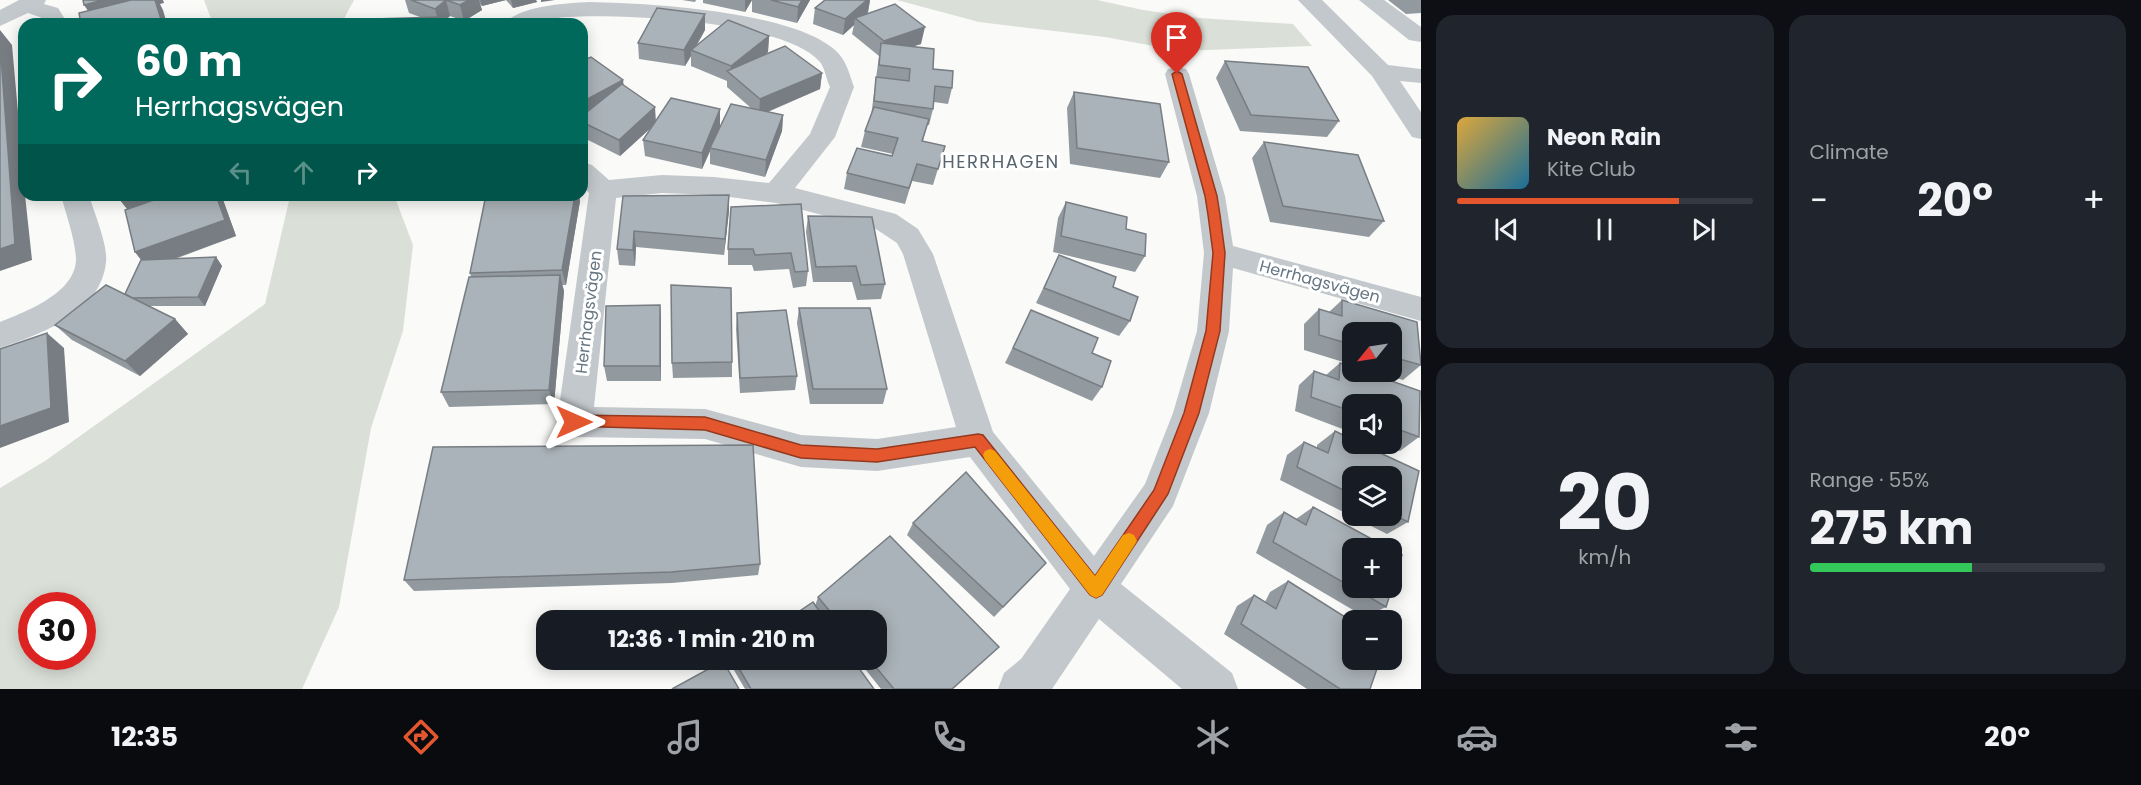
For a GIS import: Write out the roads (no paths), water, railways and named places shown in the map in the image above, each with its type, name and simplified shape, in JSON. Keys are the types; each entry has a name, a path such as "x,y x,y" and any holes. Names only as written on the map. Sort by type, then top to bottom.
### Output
{"street":[{"path":"1309,0 1381,72 1421,131"},
{"path":"1370,0 1417,35 1421,35"},
{"path":"0,19 31,2 50,13 53,18"},
{"path":"529,18 563,10 646,10 713,17 759,26 808,42 830,58 842,87 822,137 776,193"},
{"path":"1381,72 1421,76"},
{"path":"1020,689 1035,674 1096,590 1160,494 1191,413 1213,331 1219,253 1211,196 1177,74"},
{"name":"Herrhagsvägen","path":"978,440 866,455 801,452 705,424 574,422 593,180 714,186 776,193 886,221 908,236 918,254 978,440 1096,590 1216,689"},
{"path":"0,335 32,323 64,306 80,286 92,262 77,201"},
{"name":"Herrhagsvägen","path":"1219,253 1421,309"}],"district":[{"name":"HERRHAGEN","path":"1001,162"}]}
